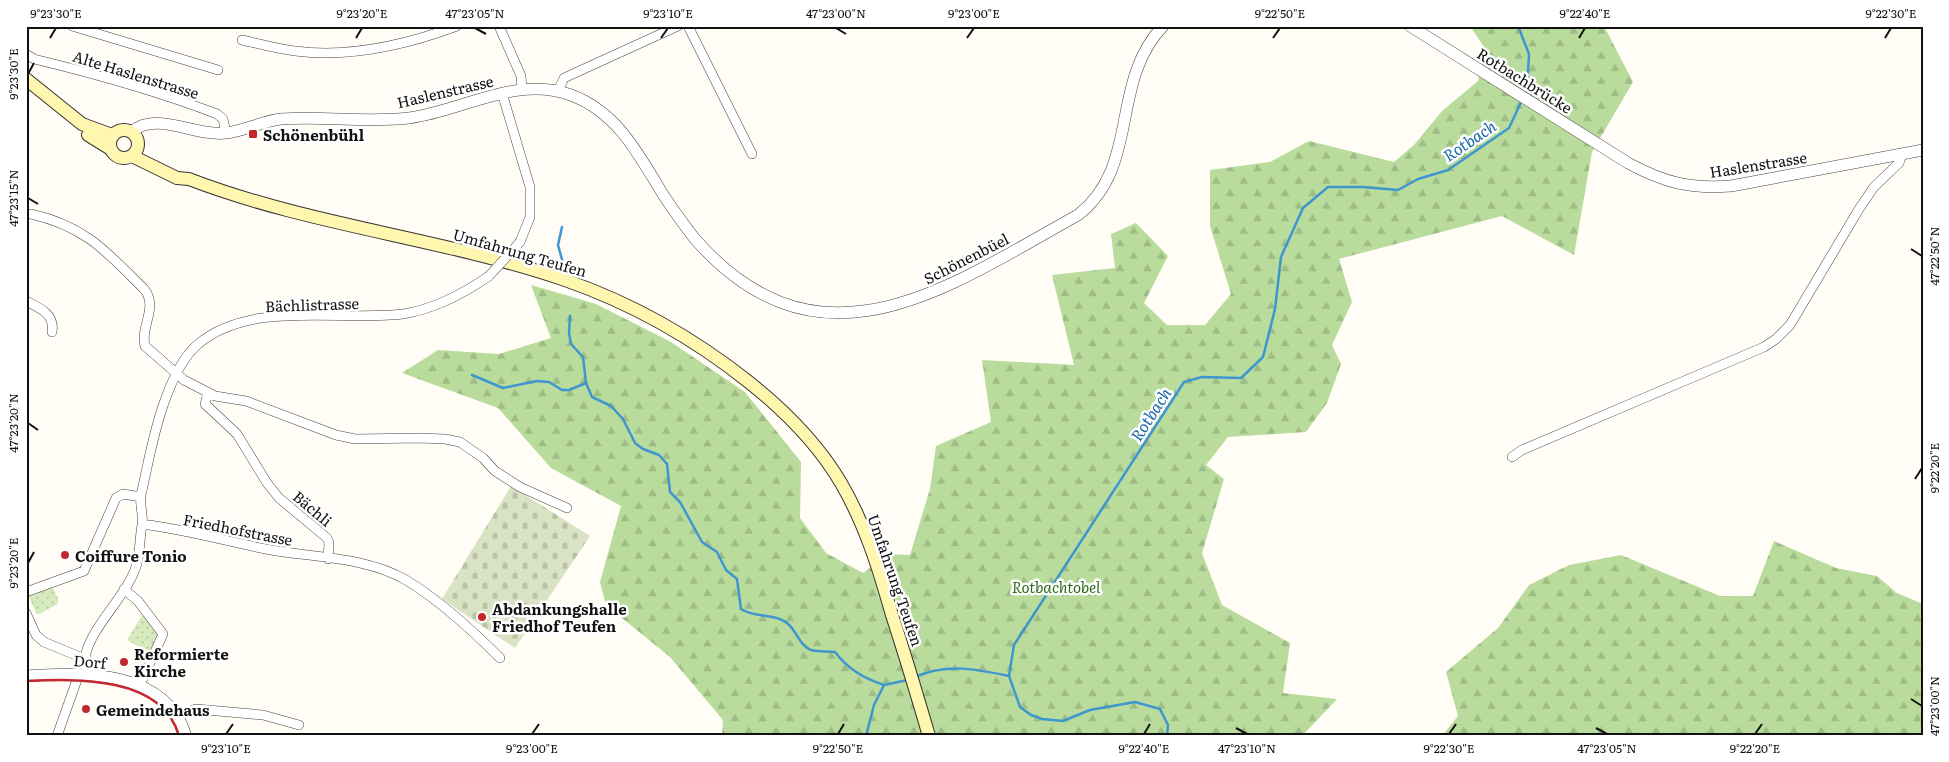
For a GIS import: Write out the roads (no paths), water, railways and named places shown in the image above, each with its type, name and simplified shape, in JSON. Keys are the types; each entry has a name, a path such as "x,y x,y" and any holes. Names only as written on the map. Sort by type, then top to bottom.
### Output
{"main road":[{"path":"26,79 82,124 112,135 122,130 135,138 132,156 118,158 110,148 74,128 26,88"},
{"path":"110,148 112,135"},
{"name":"Umfahrung Teufen","path":"135,138 154,159 180,172 189,179"},
{"name":"Umfahrung Teufen","path":"132,156 177,178 189,179 293,212 468,252 540,272 593,291 638,311 719,360 782,411 824,458 853,505 878,566 929,736"}],"street":[{"name":"Alte Haslenstrasse","path":"72,26 218,70"},
{"path":"242,40 295,51 370,50 411,41 457,26"},
{"path":"499,26 521,76 522,90"},
{"path":"558,91 564,78 678,26"},
{"path":"688,26 752,154"},
{"name":"Schönenbüel","path":"681,220 709,255 728,272 764,294 795,306 831,312 863,312 916,300 964,278 1078,215 1095,200 1106,186 1113,168 1136,69 1153,36 1163,26"},
{"name":"Rotbachbrücke","path":"1410,26 1604,148"},
{"name":"Alte Haslenstrasse","path":"26,54 34,59 117,79 164,93 217,114 223,119 226,133"},
{"name":"Haslenstrasse","path":"135,138 143,124 155,122 196,132 226,133 278,120 350,121 410,118 502,93 522,90 558,91 583,101 621,129 681,220"},
{"name":"Bächlistrasse","path":"82,674 85,659 100,626 124,589 138,559 142,524 141,496 156,428 177,373 183,362 198,345 218,332 236,325 282,317 378,316 417,311 449,300 489,276 520,242 530,216 530,187 502,93"},
{"name":"Haslenstrasse","path":"1604,148 1641,170 1666,181 1709,188 1731,186 1923,150"},
{"path":"1512,457 1522,450 1746,355 1776,339 1790,325 1858,209 1874,187 1899,163 1902,154"},
{"path":"31,214 48,216 83,233 100,245 145,290 150,298 151,306 145,333 146,346 184,380 215,396 246,401 336,435 355,439 419,438 445,439 460,442 483,458 495,471 520,488 567,508"},
{"path":"26,301 46,311 52,324 52,332"},
{"name":"Bächli","path":"208,393 205,404 238,434 267,483 290,508 327,538 330,543 328,559"},
{"path":"26,592 79,573 87,567 116,498 123,494 141,496"},
{"name":"Friedhofstrasse","path":"142,524 328,559"},
{"path":"328,559 376,566 406,580 463,624 500,658"},
{"path":"124,589 138,601 163,634 139,687"},
{"path":"26,613 29,628 44,642 85,659"},
{"path":"57,736 82,674"},
{"name":"Dorf","path":"26,676 99,674 139,687 165,701 178,716 186,736"},
{"path":"178,716 196,709 263,715 299,725"}],"waterway":[{"name":"Rotbach","path":"1518,26 1529,54 1527,90 1525,95"},
{"name":"Rotbach","path":"1167,736 1168,725 1160,709 1135,702 1090,710 1063,721 1042,719 1031,715 1020,707 1009,676 1014,645 1184,382 1202,377 1241,378 1263,357 1275,309 1281,257 1303,208 1328,187 1398,190 1418,179 1448,170 1509,128 1522,100"},
{"path":"562,227 558,245 563,263"},
{"path":"570,316 569,333 571,344 583,357 586,383"},
{"path":"472,375 503,388 537,381 549,382 562,390 569,390 586,383 592,397 611,406 623,419 635,443 643,449 659,455 667,464 670,492 680,502 702,542 717,552 726,570 737,579 741,609 746,612 782,620 791,627 807,648 814,651 835,652 856,672 884,685"},
{"path":"915,677 950,669 985,671 1009,676"},
{"path":"866,736 874,705 884,685 908,680"},
{"name":"Rotbach","path":"1700,736 1776,736"}],"railway":[{"path":"26,681 91,681 136,691 155,701 170,716 179,736"}],"place":[{"name":"Schönenbühl","path":"253,134"},
{"name":"Coiffure Tonio","path":"65,555"},
{"name":"Abdankungshalle Friedhof Teufen","path":"482,617"},
{"name":"Reformierte Kirche","path":"124,662"},
{"name":"Gemeindehaus","path":"86,709"}],"park label":[{"name":"Rotbachtobel","path":"1056,586"}]}
